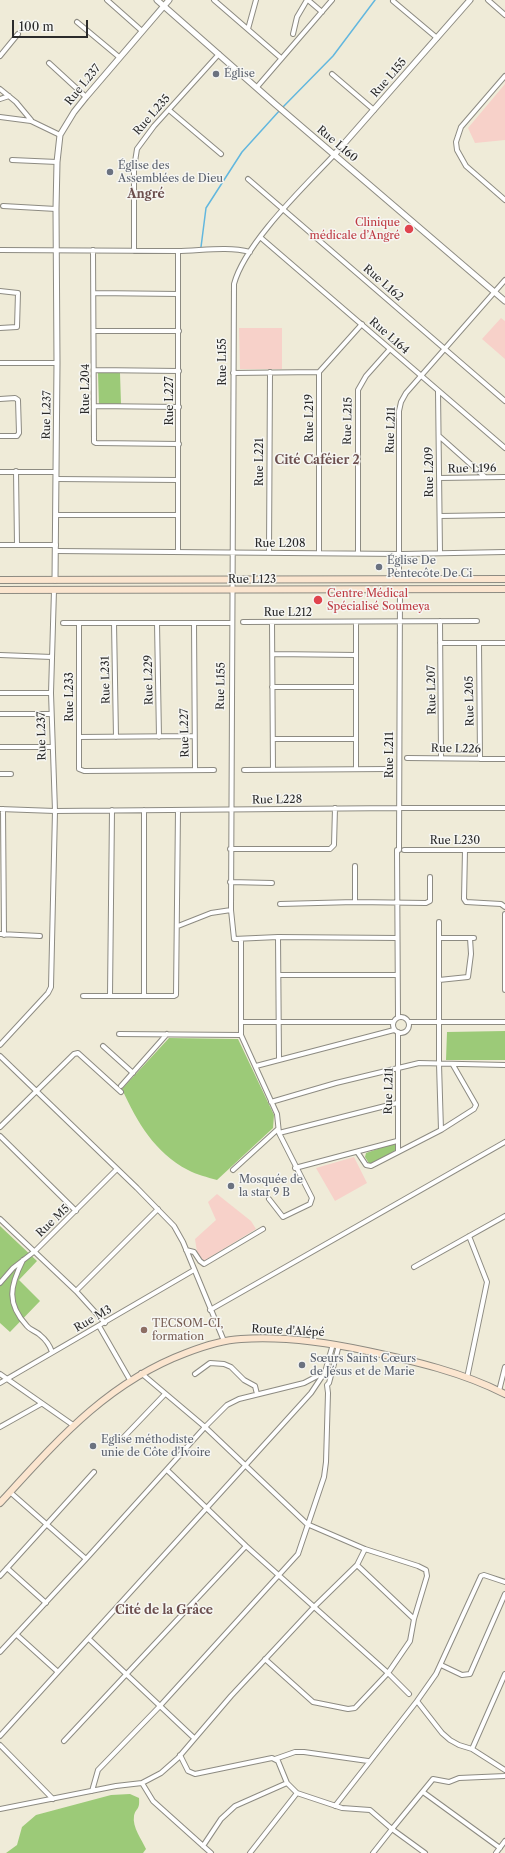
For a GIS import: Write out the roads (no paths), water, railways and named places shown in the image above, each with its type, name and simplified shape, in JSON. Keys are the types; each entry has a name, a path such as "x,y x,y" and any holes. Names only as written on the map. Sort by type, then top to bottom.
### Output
{"main road":[{"name":"Rue L123","path":"0,580 505,579"},
{"name":"Rue L123","path":"0,590 505,589"},
{"name":"Route d'Alépé","path":"0,1503 73,1425 105,1397 141,1373 175,1357 224,1341 266,1338 336,1345 422,1364 467,1378 505,1394"}],"street":[{"path":"107,0 142,31"},
{"name":"Rue L160","path":"157,0 334,155 505,301"},
{"name":"Rue L237","path":"55,580 57,515 56,209 60,134 86,97 119,57 170,0"},
{"path":"214,0 281,58"},
{"path":"248,29 256,0"},
{"path":"293,34 297,17 308,0 322,12"},
{"path":"257,87 332,0"},
{"name":"Rue L155","path":"241,939 234,939 230,882 234,284 238,271 260,237 470,0"},
{"path":"488,0 505,14"},
{"path":"393,1 437,38"},
{"path":"77,22 119,57"},
{"path":"0,56 18,34"},
{"name":"Rue L235","path":"134,251 135,154 141,141 219,54"},
{"path":"49,63 86,97"},
{"path":"332,74 374,110"},
{"path":"505,76 460,128 456,142 456,150 466,166 505,200"},
{"path":"0,89 9,96 31,121"},
{"path":"0,99 9,96"},
{"path":"169,110 221,154"},
{"path":"0,116 31,121 60,134"},
{"path":"12,160 58,162"},
{"name":"Rue L162","path":"248,179 505,401"},
{"path":"3,206 56,209"},
{"name":"Rue L164","path":"260,237 505,448"},
{"path":"0,250 233,250 250,252"},
{"name":"Rue L204","path":"93,250 95,293 94,442 179,444"},
{"name":"Rue L227","path":"178,251 178,552"},
{"name":"Rue L211","path":"399,580 399,411 401,402 406,393 505,280"},
{"path":"0,291 18,293 19,313 18,327 0,328"},
{"path":"95,293 178,294"},
{"path":"233,373 319,372 362,324"},
{"path":"94,331 179,331"},
{"name":"Rue L215","path":"358,552 358,390 366,376 390,349"},
{"path":"0,363 57,363"},
{"path":"95,370 179,371"},
{"name":"Rue L221","path":"269,553 270,372"},
{"name":"Rue L219","path":"319,372 319,553"},
{"name":"Rue L209","path":"438,391 440,553"},
{"path":"0,399 15,398 18,400 19,434 17,436 0,436"},
{"path":"95,406 179,407"},
{"path":"439,436 485,477"},
{"path":"16,471 17,545"},
{"path":"0,472 56,472"},
{"name":"Rue L196","path":"439,478 505,477"},
{"path":"56,479 178,480"},
{"path":"440,516 505,514"},
{"path":"57,515 178,515"},
{"path":"0,545 56,545"},
{"name":"Rue L208","path":"56,551 233,553 358,552 399,554 505,552"},
{"name":"Rue L211","path":"398,1017 397,903 400,589"},
{"name":"Rue L237","path":"0,1045 50,991 52,811 51,693 54,590"},
{"name":"Rue L207","path":"440,621 441,758"},
{"name":"Rue L212","path":"242,622 478,621"},
{"path":"272,622 273,770"},
{"path":"356,622 356,768"},
{"path":"63,623 232,623"},
{"name":"Rue L233","path":"80,623 79,769 81,771 195,770"},
{"name":"Rue L231","path":"114,623 116,737"},
{"name":"Rue L227","path":"194,623 195,770"},
{"name":"Rue L229","path":"157,624 159,737"},
{"path":"440,643 505,643"},
{"name":"Rue L205","path":"479,643 480,759"},
{"path":"273,654 356,655"},
{"path":"0,656 52,657"},
{"path":"272,687 355,687"},
{"path":"0,693 51,693"},
{"path":"0,714 51,714"},
{"path":"79,737 194,736"},
{"path":"273,739 356,739"},
{"path":"0,747 52,747"},
{"name":"Rue L226","path":"407,758 505,759"},
{"path":"244,770 356,768 389,769"},
{"path":"195,770 214,770"},
{"path":"0,774 11,774"},
{"path":"230,849 330,849 334,845 335,808"},
{"name":"Rue L228","path":"2,809 52,811 505,808"},
{"path":"2,809 2,935 40,936"},
{"path":"110,996 112,810"},
{"path":"144,810 144,995"},
{"path":"83,996 174,996 176,994 178,926 178,810"},
{"name":"Rue L230","path":"404,850 505,850"},
{"path":"465,850 464,898 466,902 501,904 505,907"},
{"path":"355,866 355,902"},
{"path":"280,904 428,902 430,877"},
{"path":"230,882 272,883"},
{"path":"178,926 211,913 231,910"},
{"path":"505,914 505,990"},
{"path":"440,922 439,1064 441,1130"},
{"path":"278,937 280,975 279,1059"},
{"path":"268,1199 283,1217 310,1204 312,1198 295,1168 278,1131 277,1114 241,1035 241,939 278,937 397,938"},
{"path":"439,938 472,938 468,977 439,980"},
{"path":"280,975 397,975"},
{"path":"242,1022 393,1022 398,1017 406,1018 409,1022 505,1022"},
{"path":"393,1022 396,1031"},
{"path":"256,1066 279,1059 396,1031 406,1031 409,1022"},
{"name":"Rue L211","path":"396,1031 398,1067 398,1151"},
{"path":"119,1034 241,1035"},
{"path":"121,1086 167,1034"},
{"path":"104,1046 133,1073"},
{"path":"0,1128 70,1056 76,1053 96,1068 121,1092"},
{"path":"0,1056 174,1226 186,1250 224,1341"},
{"path":"271,1102 398,1067 419,1063 453,1065 505,1065"},
{"path":"358,1153 369,1166 441,1130 476,1107 476,1104 453,1065"},
{"path":"233,1170 278,1131 397,1103"},
{"path":"0,1136 76,1211"},
{"path":"295,1168 358,1153 397,1141"},
{"path":"210,1310 505,1142"},
{"name":"Rue M5","path":"0,1283 13,1268 34,1251 117,1169"},
{"path":"76,1291 158,1209"},
{"path":"414,1267 505,1216"},
{"path":"0,1219 76,1291 105,1323"},
{"path":"186,1250 194,1252 204,1264 263,1229"},
{"path":"467,1378 488,1282 469,1236"},
{"path":"24,1259 14,1278 11,1290 14,1306 26,1326 42,1337 52,1352"},
{"name":"Rue M3","path":"0,1383 194,1270"},
{"path":"99,1326 130,1380"},
{"path":"92,1791 95,1774 98,1770 280,1576 298,1554 307,1524 320,1492 326,1462 327,1385 332,1372 336,1345"},
{"path":"0,1736 315,1389 325,1372 336,1345"},
{"path":"195,1374 210,1363 224,1364 231,1367 244,1380 254,1386 257,1394"},
{"path":"499,1391 505,1367"},
{"path":"0,1652 205,1427 233,1401 304,1382 325,1372 332,1372"},
{"path":"141,1373 205,1427 307,1524 365,1549 426,1570 427,1576 414,1620 410,1641 388,1673 357,1706 348,1708 313,1702 265,1659"},
{"path":"0,1374 73,1425"},
{"path":"315,1389 327,1385"},
{"path":"122,1439 165,1394"},
{"path":"0,1427 41,1404"},
{"path":"167,1470 246,1546 313,1608 388,1673 409,1694"},
{"path":"0,1576 94,1472"},
{"path":"10,1492 86,1559"},
{"path":"64,1741 246,1546"},
{"path":"0,1809 142,1783 162,1773 180,1755 265,1659 313,1608 357,1565 365,1549"},
{"path":"357,1565 414,1620"},
{"path":"7,1568 46,1603"},
{"path":"335,1806 368,1761 417,1701 441,1665 481,1576 484,1575 505,1582"},
{"path":"441,1665 462,1675 470,1674 505,1594"},
{"path":"17,1635 58,1672"},
{"path":"89,1639 194,1738"},
{"path":"0,1644 4,1648"},
{"path":"472,1748 503,1685 505,1674"},
{"path":"417,1701 442,1733 450,1740 459,1745 472,1748 505,1770"},
{"path":"0,1745 53,1799"},
{"path":"180,1755 188,1770 195,1774 272,1758 275,1759 295,1752 368,1761"},
{"path":"275,1759 279,1763 287,1783 297,1793 335,1806 354,1810 370,1810 392,1829 425,1853"},
{"path":"373,1853 435,1778 449,1782 459,1778 505,1776"},
{"path":"142,1783 153,1801 211,1853"},
{"path":"203,1846 221,1819 235,1806 287,1783"},
{"path":"422,1792 500,1848"},
{"path":"250,1853 297,1793"},
{"path":"496,1853 505,1841"}],"waterway":[{"path":"282,108 333,56 375,0"},
{"path":"201,247 206,208 242,152 280,110"}],"place":[{"name":"Église","path":"216,74"},
{"name":"Église des Assemblées de Dieu","path":"110,172"},
{"name":"Clinique médicale d’Angré","path":"409,229"},
{"name":"Église De Pentecôte De Ci","path":"379,567"},
{"name":"Centre Médical Spécialisé Soumeya","path":"318,600"},
{"name":"Mosquée de la star 9 B","path":"231,1186"},
{"name":"TECSOM-CI, formation","path":"144,1330"},
{"name":"Sœurs Saints Cœurs de Jésus et de Marie","path":"302,1365"},
{"name":"Eglise méthodiste unie de Côte d'Ivoire","path":"93,1446"}],"district":[{"name":"Angré","path":"146,195"},
{"name":"Cité Caféier 2","path":"317,461"},
{"name":"Cité de la Grâce","path":"164,1611"}]}
